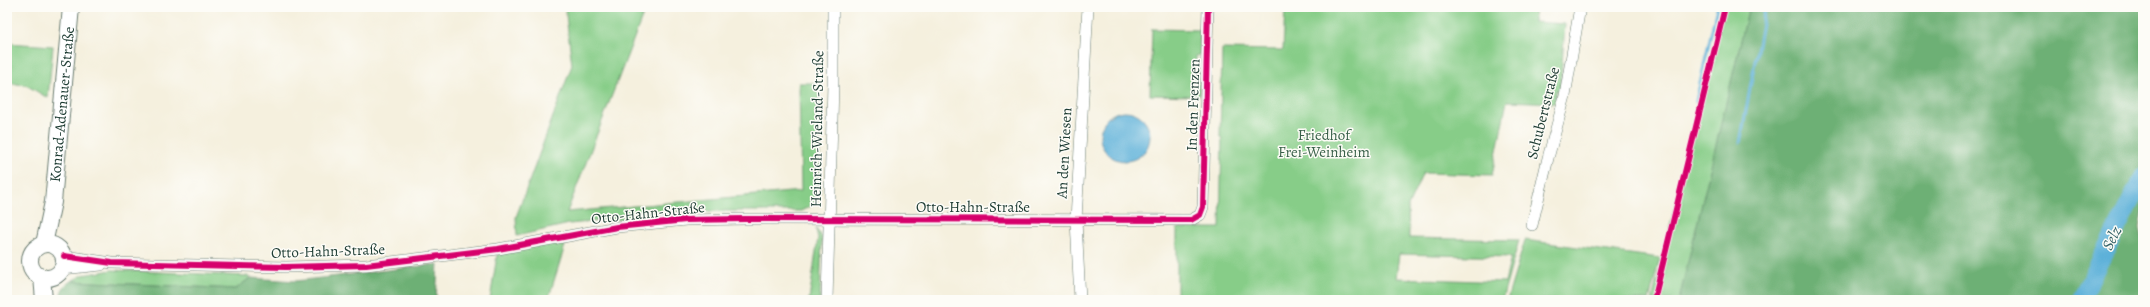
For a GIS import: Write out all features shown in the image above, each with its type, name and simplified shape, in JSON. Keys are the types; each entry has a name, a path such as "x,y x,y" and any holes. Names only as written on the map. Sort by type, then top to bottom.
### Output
{"main road":[{"name":"Konrad-Adenauer-Straße","path":"49,300 54,262 53,202 71,7"},
{"name":"Konrad-Adenauer-Straße","path":"44,300 54,262"}],"street":[{"name":"Heinrich-Wieland-Straße","path":"827,300 830,220 833,7"},
{"name":"An den Wiesen","path":"1080,300 1076,220 1088,7"},
{"name":"In den Frenzen","path":"1203,203 1208,7"},
{"name":"Schubertstraße","path":"1532,225 1565,96 1580,7"},
{"name":"Otto-Hahn-Straße","path":"54,262 286,267 366,265 498,249 617,227 686,220 1191,220 1200,215 1203,203"}],"green space":[{"path":"565,7 646,7 567,212 801,191 799,83 819,83 820,193 811,206 801,211 670,211 623,219 569,224 517,236 516,217 572,65"},
{"name":"Friedhof Frei-Weinheim","path":"1285,7 1335,7 1415,11 1415,7 1535,7 1534,22 1565,24 1560,90 1556,90 1555,103 1507,101 1492,175 1423,173 1408,206 1409,238 1519,240 1502,300 1177,299 1177,228 1220,228 1222,49 1283,50","holes":["1399,254 1511,257 1505,282 1396,278"]},
{"path":"1724,7 1749,7 1679,300 1652,300"},
{"path":"1749,7 2143,7 2143,208 2139,228 2143,244 2143,300 1679,300"},
{"path":"1152,29 1200,30 1200,55 1196,56 1196,73 1200,73 1199,96 1150,95"},
{"path":"7,43 53,46 48,98 26,85 7,83"},
{"path":"816,229 822,237 820,300 809,300 818,238"},
{"path":"568,236 548,300 490,300 498,249"},
{"path":"1525,240 1660,258 1649,300 1507,300"},
{"path":"438,264 436,300 60,300 63,289 71,281 236,289 250,278 296,281"},
{"path":"112,270 247,276 250,278 236,289 71,281 83,275"}],"water":[{"path":"1120,111 1130,111 1143,118 1150,131 1150,141 1143,154 1130,161 1120,161 1111,157 1104,150 1100,141 1100,131 1104,122 1111,115"}],"waterway":[{"path":"1696,101 1717,7"},
{"path":"1740,143 1765,7"},
{"name":"Selz","path":"2080,300 2143,177"}],"cycle path":[{"path":"64,256 112,263 286,267 366,265 498,249 617,227 686,220 1191,220 1200,215 1203,207 1208,7"},
{"path":"1654,300 1725,7"}]}
